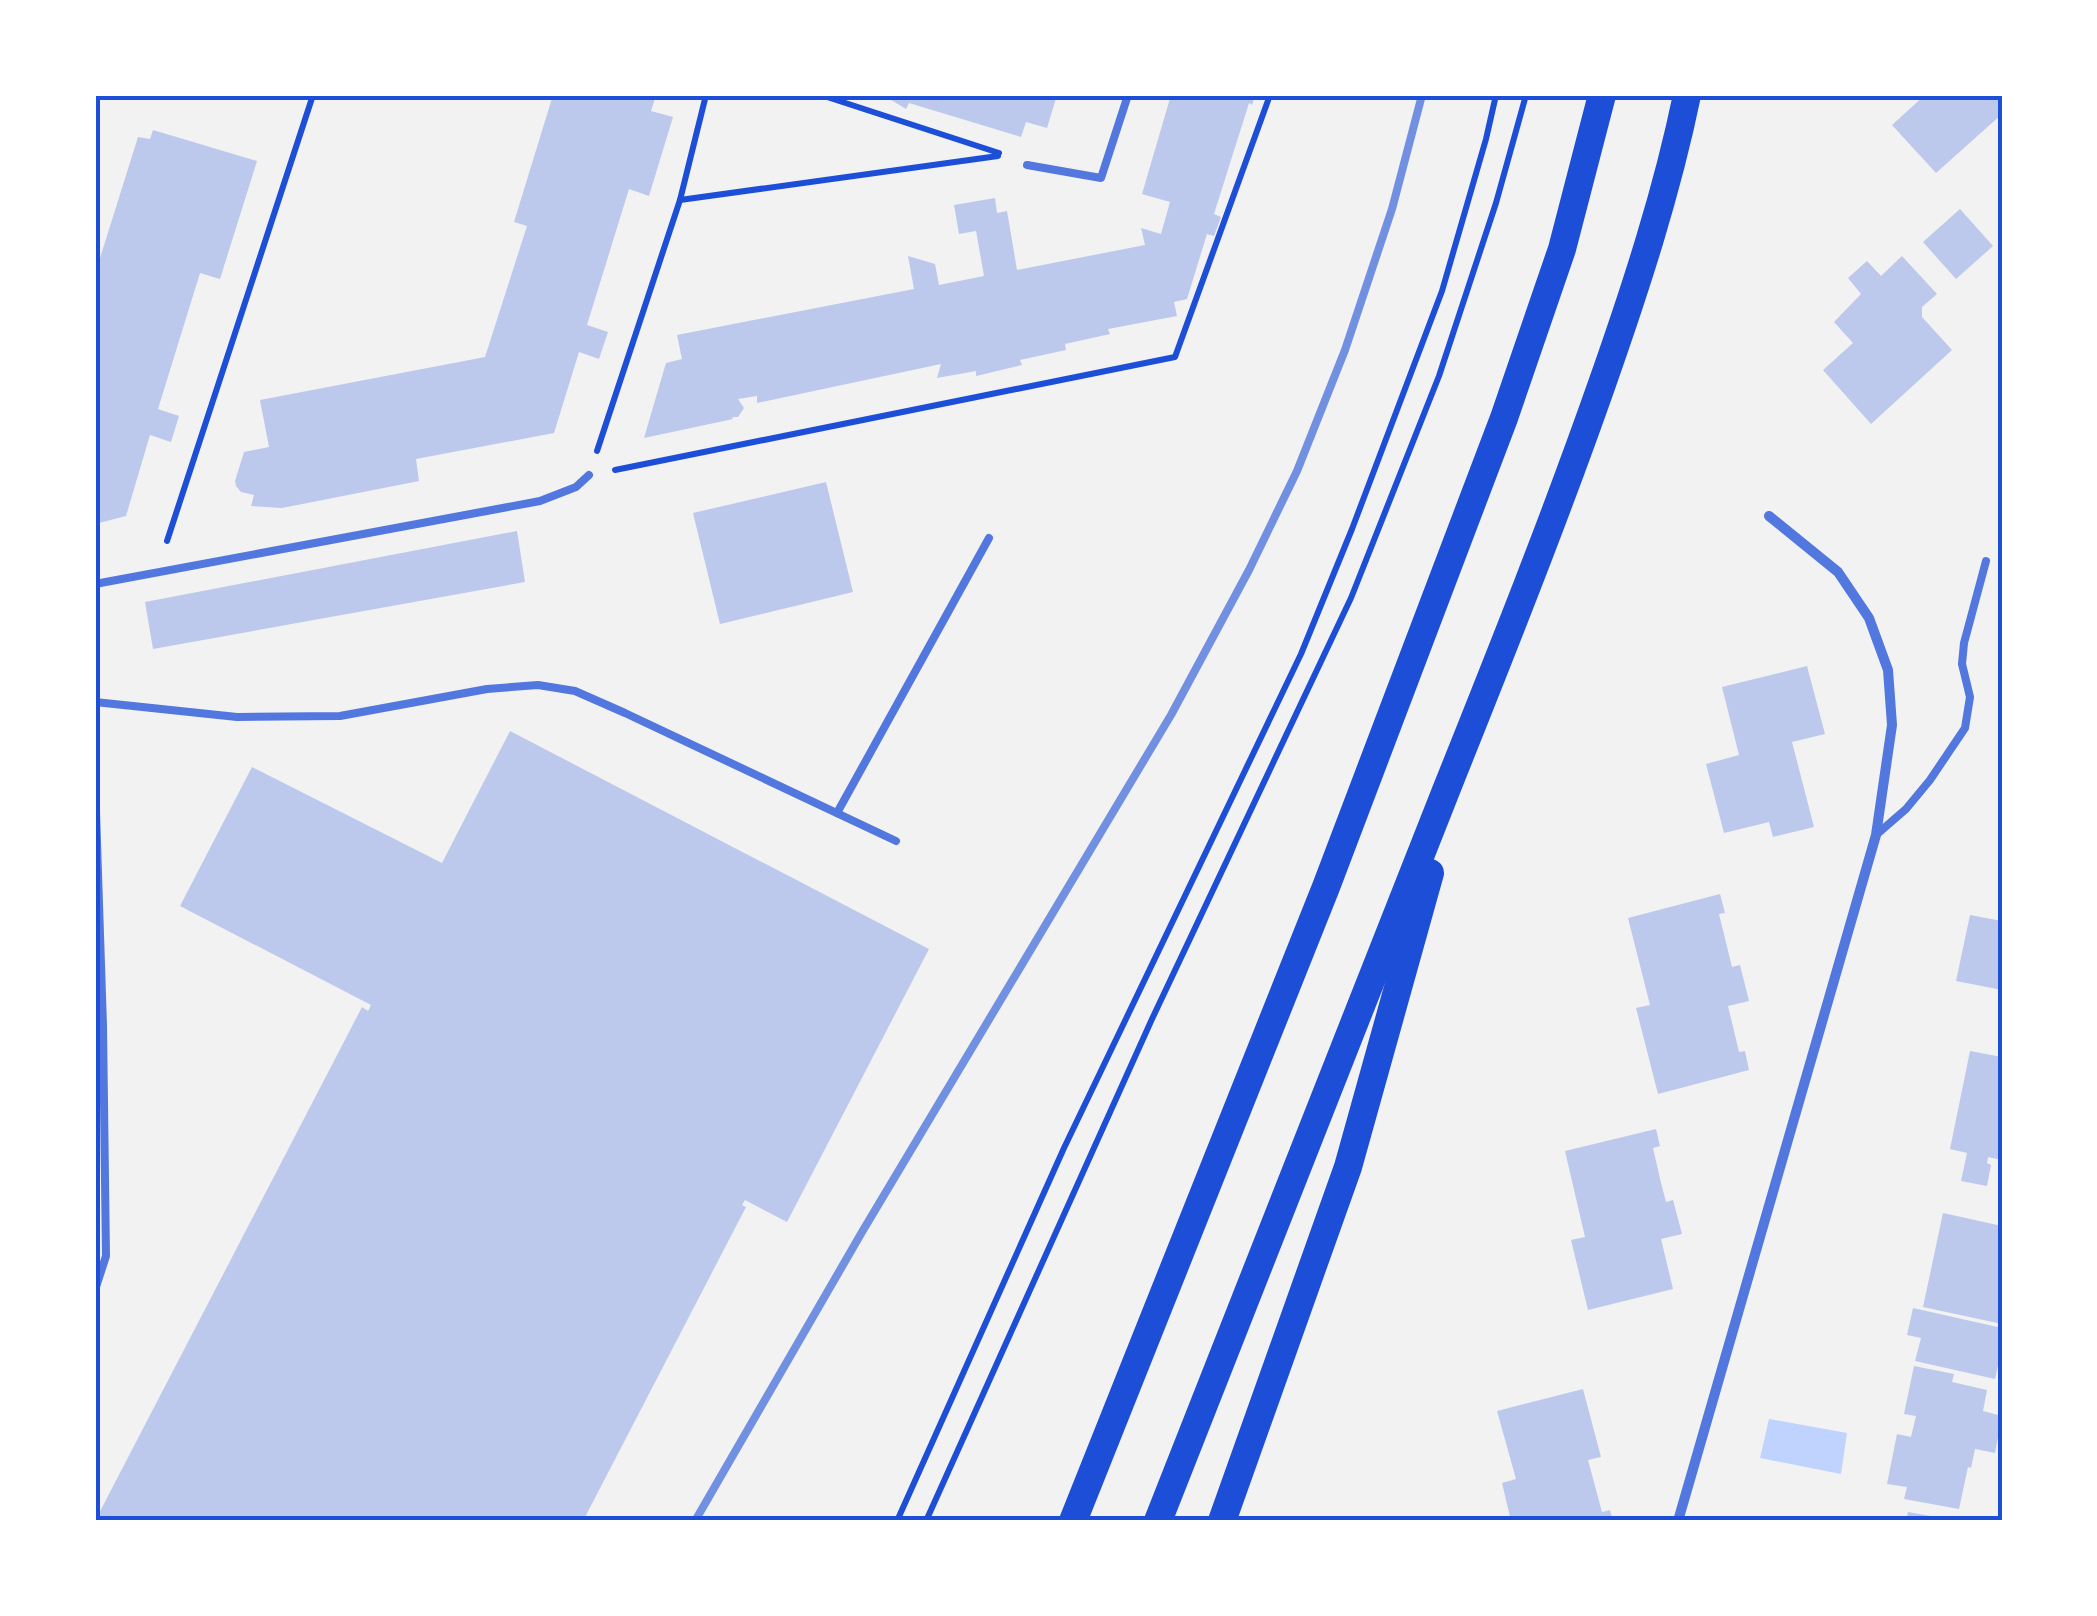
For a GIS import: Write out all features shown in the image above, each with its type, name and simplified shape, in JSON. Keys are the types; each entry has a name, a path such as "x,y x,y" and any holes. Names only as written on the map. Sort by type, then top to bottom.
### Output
{"highway":[{"path":"1074,1515 1326,887 1504,418 1562,249 1602,95"},
{"path":"1158,1521 1574,465 1631,301 1687,95"},
{"path":"1222,1521 1348,1168 1468,737"}],"street":[{"path":"1678,1521 1876,836 1892,725 1888,670 1869,618 1838,572 1769,516"}],"lane":[{"path":"1028,165 1101,178 1128,95"},
{"path":"95,584 540,501 576,487 589,476"},
{"path":"837,813 989,538"},
{"path":"1876,836 1918,794 1965,728 1970,698 1962,664 1964,644 1986,561"},
{"path":"95,702 237,718 340,716 487,688 538,685 576,692 626,712 896,841"},
{"path":"95,781 106,1256 95,1290"}],"path":[{"path":"156,572 313,95"},
{"path":"706,95 680,200 589,476 1176,357 1270,95"},
{"path":"680,200 1004,155 821,95"},
{"path":"897,1521 1064,1148 1308,636 1442,291 1496,95"},
{"path":"926,1521 1152,1019 1351,598 1439,376 1496,203 1526,95"}],"water":[{"path":"1769,1419 1847,1433 1841,1474 1760,1458"}],"building":[{"path":"553,95 656,95 651,111 673,117 649,196 629,189 587,325 608,332 599,359 579,352 554,433 416,459 419,481 282,508 251,506 254,495 241,492 235,481 244,452 269,447 260,400 485,357 527,226 514,222"},
{"path":"883,95 1057,95 1047,128 1026,122 1021,137 909,103 906,109"},
{"path":"1171,95 1255,95 1252,105 1249,103 1214,214 1221,217 1214,236 1207,234 1187,299 1174,302 1177,316 1108,329 1110,334 1065,344 1066,350 1020,360 1022,365 976,376 976,371 937,378 941,364 757,403 757,396 738,399 744,408 738,417 644,438 666,363 682,359 677,335 914,289 908,256 935,264 939,285 984,276 976,231 959,234 954,205 995,198 997,213 1007,211 1017,270 1145,245 1141,228 1161,234 1170,202 1142,194"},
{"path":"1925,95 2002,95 2002,114 1936,173 1892,125"},
{"path":"153,130 257,161 220,279 200,273 158,409 179,416 171,442 150,435 126,516 95,524 95,274 138,137 150,139"},
{"path":"1960,209 1993,246 1956,279 1923,242"},
{"path":"1902,256 1937,294 1922,307 1922,317 1952,350 1871,424 1823,370 1853,343 1834,322 1861,294 1848,278 1867,261 1881,276"},
{"path":"826,482 853,592 720,624 693,513"},
{"path":"517,531 525,582 153,649 145,602"},
{"path":"1807,666 1825,734 1792,742 1814,827 1773,837 1769,822 1724,833 1706,764 1739,755 1722,687"},
{"path":"510,731 929,949 787,1222 745,1200 742,1205 746,1207 583,1521 95,1521 362,1007 368,1011 371,1005 180,906 252,767 442,863"},
{"path":"1720,894 1725,913 1719,914 1732,967 1740,965 1749,1001 1728,1006 1739,1052 1745,1051 1749,1070 1658,1094 1636,1008 1650,1005 1628,918"},
{"path":"1970,915 2002,921 2002,990 1956,981"},
{"path":"1970,1051 2002,1057 2002,1160 1988,1157 1987,1163 1991,1165 1987,1186 1961,1181 1967,1153 1950,1149"},
{"path":"1656,1129 1660,1146 1653,1148 1661,1183 1666,1202 1673,1200 1682,1234 1661,1239 1673,1289 1588,1310 1571,1240 1585,1237 1565,1151"},
{"path":"1943,1213 2002,1226 2002,1324 1923,1307"},
{"path":"1913,1308 2002,1328 1995,1379 1915,1361 1921,1338 1907,1335"},
{"path":"1914,1366 1954,1374 1952,1382 1987,1390 1983,1411 2002,1416 1995,1453 1975,1449 1959,1509 1904,1499 1907,1487 1887,1484 1897,1434 1911,1437 1916,1416 1904,1414"},
{"path":"1583,1389 1601,1457 1588,1460 1602,1512 1610,1510 1613,1521 1511,1521 1502,1483 1516,1479 1497,1411"},
{"path":"1908,1512 1947,1519 1947,1521 1906,1521"}],"railway":[{"path":"695,1521 862,1232 1171,715 1249,570 1297,471 1345,350 1392,209 1422,95"}]}
